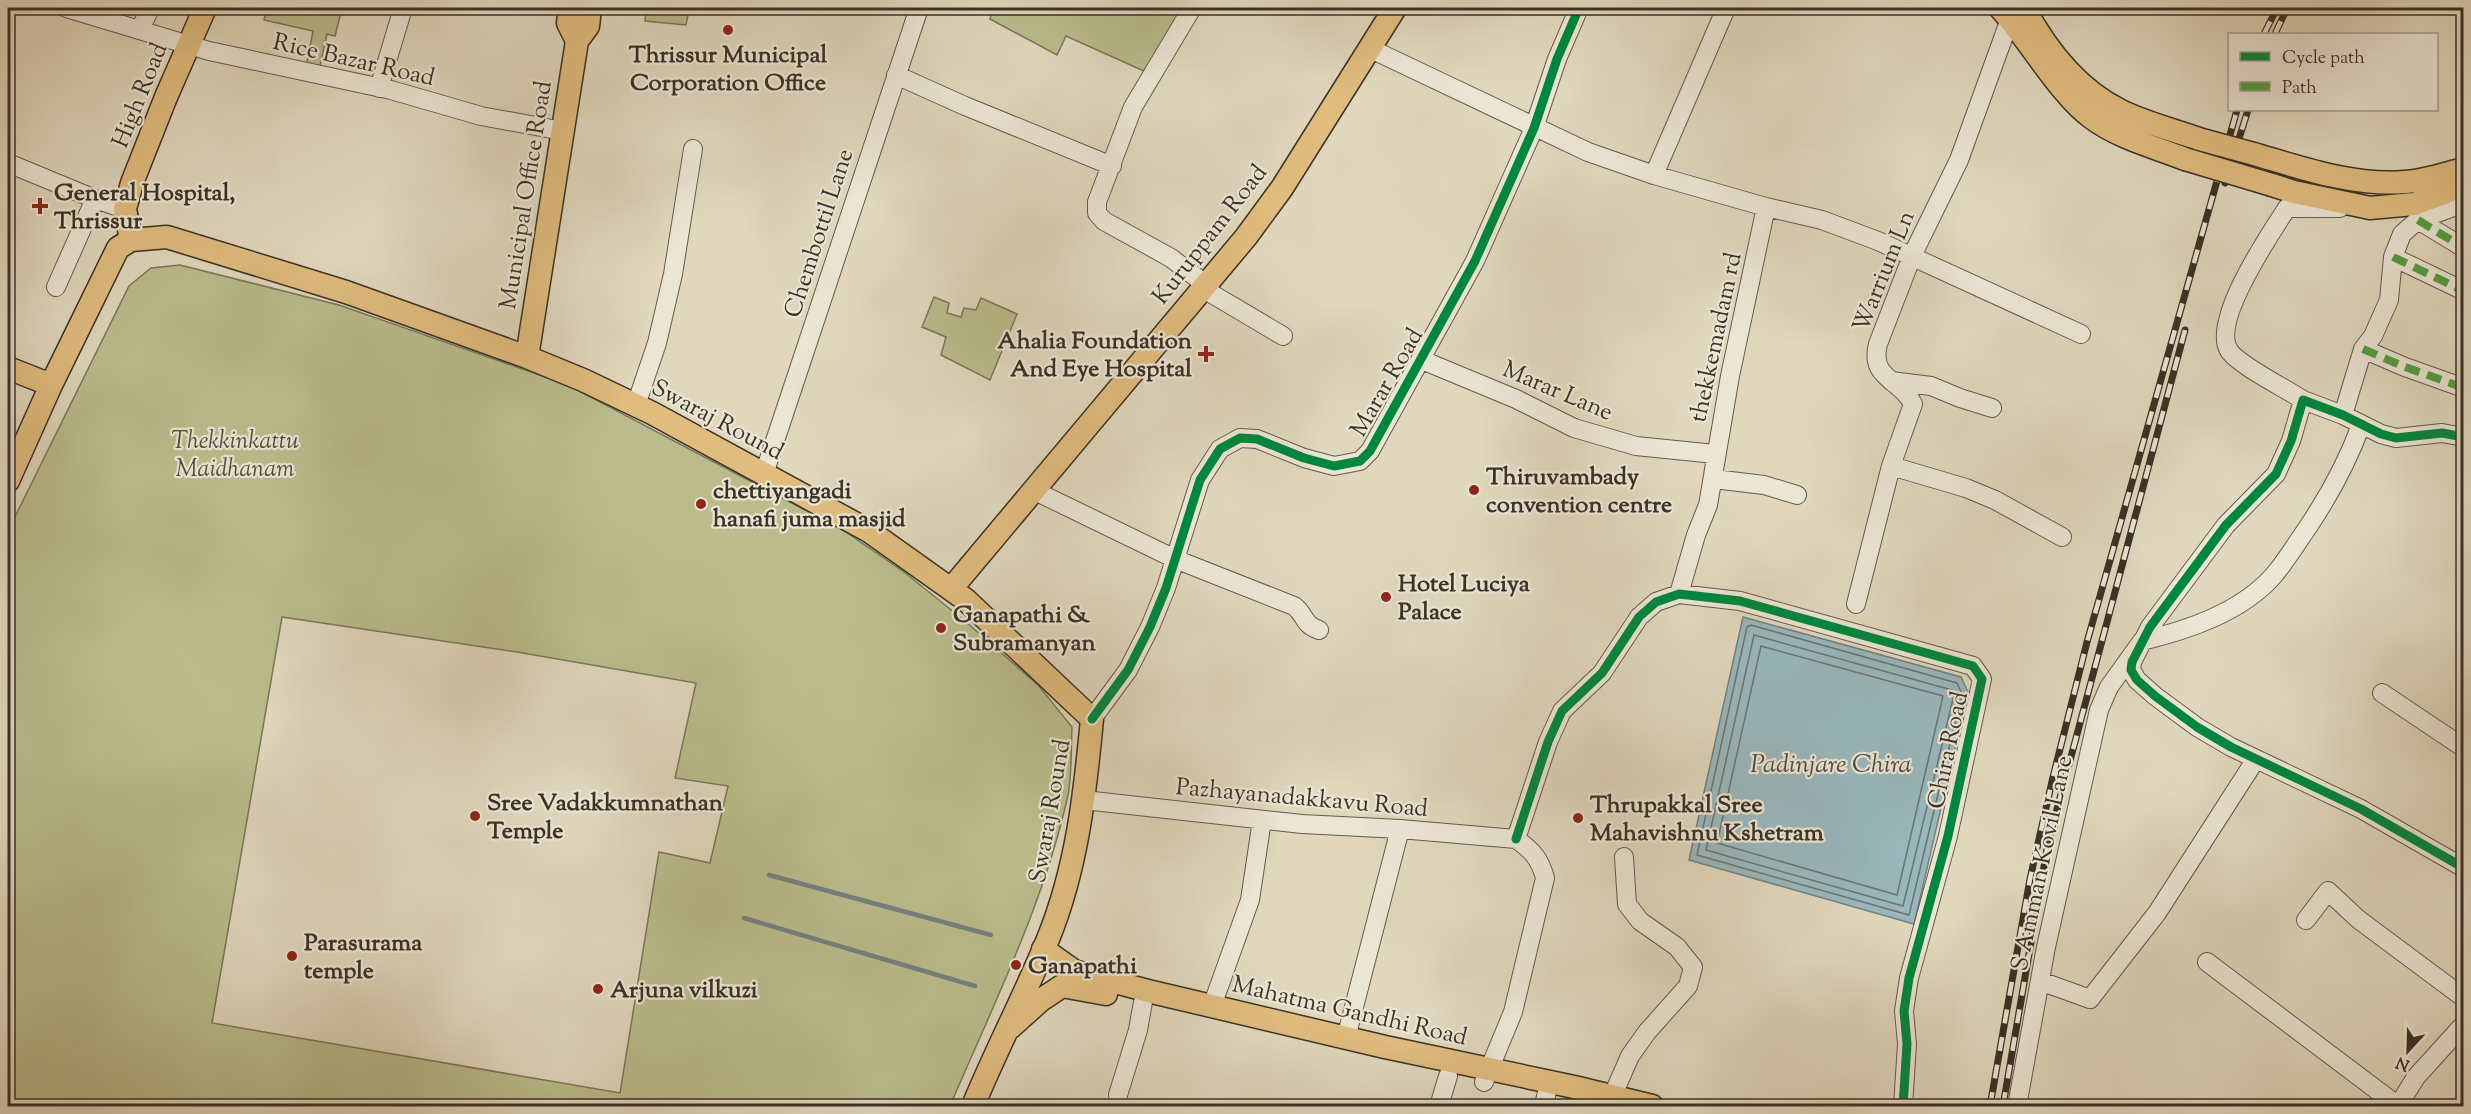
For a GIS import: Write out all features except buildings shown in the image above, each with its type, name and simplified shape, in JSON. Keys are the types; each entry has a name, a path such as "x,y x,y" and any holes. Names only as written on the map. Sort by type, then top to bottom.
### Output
{"main road":[{"name":"High Road","path":"131,240 125,209 132,183 205,8"},
{"name":"Municipal Office Road","path":"570,8 568,23 577,41"},
{"name":"Municipal Office Road","path":"527,357 577,41 588,26 590,8"},
{"name":"Kuruppam Road","path":"951,589 1246,237 1282,188 1395,8"},
{"path":"2013,10 2033,25 2074,79 2097,97 2121,111 2199,139 2327,175 2385,183 2407,182 2463,169"},
{"path":"2013,10 2072,98 2091,117 2120,135 2185,159 2294,192 2370,208 2414,204 2463,184"},
{"name":"Swaraj Round","path":"131,240 167,237 346,292 527,357 636,405 869,531 966,600 1092,719 1084,800 1067,881 1043,949 1004,1032 973,1107"},
{"path":"8,481 109,265 118,248 131,240"},
{"path":"8,368 51,386"},
{"name":"Mahatma Gandhi Road","path":"1043,949 1074,971 1346,1038 1547,1095 1652,1107"},
{"name":"Mahatma Gandhi Road","path":"1004,1032 1021,1020 1041,1000 1062,986 1143,1002 1448,1076 1486,1076"}],"street":[{"name":"Rice Bazar Road","path":"66,8 188,46 380,88 481,116 563,131"},
{"path":"140,30 150,8"},
{"path":"380,88 403,8"},
{"name":"Chembottil Lane","path":"764,474 919,8"},
{"path":"1192,8 1133,107 1097,202 1097,213 1104,221 1171,258 1204,286 1283,336"},
{"name":"Marar Road","path":"1092,719 1128,670 1150,627 1200,480 1220,449 1240,438 1257,439 1304,458 1334,466 1360,461 1370,451 1475,261 1534,128 1557,59 1579,8"},
{"path":"1654,175 1726,8"},
{"name":"Warrium Ln","path":"1856,604 1891,466 1913,404 1908,394 1889,380 1878,366 1875,356 1885,323 1912,256 1959,160 2013,10"},
{"path":"1371,49 1588,152 1654,175 1766,207 1822,220 1912,256 2081,334"},
{"path":"896,75 1112,166"},
{"path":"636,405 660,332 693,149"},
{"path":"8,164 125,209"},
{"path":"56,287 95,199"},
{"path":"2343,415 2364,349 2373,336 2389,300 2394,257 2402,234 2418,220 2463,203"},
{"name":"thekkemadam rd","path":"1679,594 1696,535 1708,505 1714,479 1715,454 1766,207"},
{"path":"2370,208 2287,208 2250,264 2226,326 2224,338 2229,351 2239,360 2303,400 2396,438 2442,433 2463,437"},
{"path":"2418,220 2463,248"},
{"path":"2394,257 2463,291"},
{"path":"2364,349 2405,368 2463,388"},
{"name":"Marar Lane","path":"1422,360 1516,399 1574,429 1635,446 1715,454"},
{"path":"1889,380 1931,386 1992,408"},
{"path":"2303,400 2291,441 2276,474 2226,525 2142,641 2132,662 2131,670 2137,680 2197,727 2256,759 2361,809 2463,868"},
{"path":"2142,641 2173,634 2210,619 2247,597 2274,575 2328,498 2348,460 2361,425"},
{"path":"1891,466 1966,488 1995,500 2062,537"},
{"path":"1714,479 1764,485 1797,495"},
{"path":"1035,491 1174,559 1294,606 1304,621 1319,630"},
{"path":"1486,1076 1513,1012 1545,878 1541,862 1529,848 1516,839 1548,742 1562,711 1602,673 1639,617 1656,602 1679,594"},
{"name":"Chira Road","path":"1679,594 1740,601 1955,659 1973,666 1980,673 1982,679 1977,708 1951,825 1909,978 1904,1011 1907,1044 1903,1107"},
{"name":"S Amman Kovil Lane","path":"2017,1107 2040,981 2099,710 2109,687 2142,641"},
{"path":"2382,693 2463,748"},
{"path":"2040,981 2090,999 2157,913 2256,759"},
{"name":"Pazhayanadakkavu Road","path":"1084,800 1263,820 1516,839"},
{"path":"1212,1006 1250,900 1263,820"},
{"path":"1346,1038 1401,829"},
{"path":"1604,1102 1630,1056 1688,986 1693,968 1677,947 1640,921 1627,904 1624,857"},
{"path":"2306,920 2328,891 2358,919 2463,998"},
{"path":"2207,962 2398,1106 2416,1077 2463,1024"},
{"path":"1118,1095 1138,1030 1143,1002"},
{"path":"1439,1107 1448,1076"}],"green space":[{"path":"267,8 342,8 335,36 327,34 319,70 306,67 313,31 264,20"},
{"path":"993,8 1182,8 1146,72 1066,36 1057,55 990,19"},
{"path":"646,11 688,15 686,25 645,21"},
{"name":"Thekkinkattu Maidhanam","path":"180,265 339,305 568,385 843,530 904,572 965,621 1038,685 1072,727 1068,795 1058,836 1031,915 950,1106 8,1106 8,531 129,286 151,268","holes":["282,617 517,652 696,683 675,778 728,786 710,863 659,852 620,1093 212,1023"]},
{"path":"934,297 949,303 947,313 961,317 964,308 976,310 981,298 1017,314 990,380 941,355 946,337 922,327"}],"water":[{"name":"Padinjare Chira","path":"1743,617 1961,677 1968,692 1914,924 1689,860"}],"waterway":[{"path":"769,875 991,935"},
{"path":"744,918 975,986"}],"railway":[{"path":"2264,33 2277,8"},
{"path":"2275,33 2287,8"},
{"path":"1990,1106 2030,879 2053,777 2087,642 2237,111"},
{"path":"2225,183 2248,111"},
{"path":"2003,1106 2048,843 2185,330"}],"marked path":[{"path":"2418,220 2464,248"},
{"path":"2393,257 2464,291"},
{"path":"2363,349 2464,388"}],"cycle path":[{"path":"1092,719 1128,670 1150,627 1166,588 1200,480 1220,449 1240,438 1257,439 1304,458 1334,466 1360,461 1370,451 1475,261 1534,128 1557,59 1579,8"},
{"path":"2464,437 2442,433 2396,438 2381,434 2343,415 2303,400 2291,441 2276,474 2226,525 2150,627 2132,662 2131,670 2137,680 2155,696 2197,727 2231,747 2361,809 2464,868"},
{"path":"1516,839 1548,742 1562,711 1602,673 1639,617 1656,602 1679,594 1740,601 1973,666 1982,679 1948,836 1909,978 1904,1011 1907,1044 1903,1106"}],"place":[{"name":"Thrissur Municipal Corporation Office","path":"728,30"},
{"name":"General Hospital, Thrissur","path":"40,206"},
{"name":"Ahalia Foundation And Eye Hospital","path":"1206,354"},
{"name":"Thiruvambady convention centre","path":"1474,490"},
{"name":"chettiyangadi hanafi juma masjid","path":"701,504"},
{"name":"Hotel Luciya Palace","path":"1386,597"},
{"name":"Ganapathi & Subramanyan","path":"941,628"},
{"name":"Sree Vadakkumnathan Temple","path":"475,816"},
{"name":"Thrupakkal Sree Mahavishnu Kshetram","path":"1578,818"},
{"name":"Parasurama temple","path":"292,956"},
{"name":"Ganapathi","path":"1016,965"},
{"name":"Arjuna vilkuzi","path":"598,989"}]}
